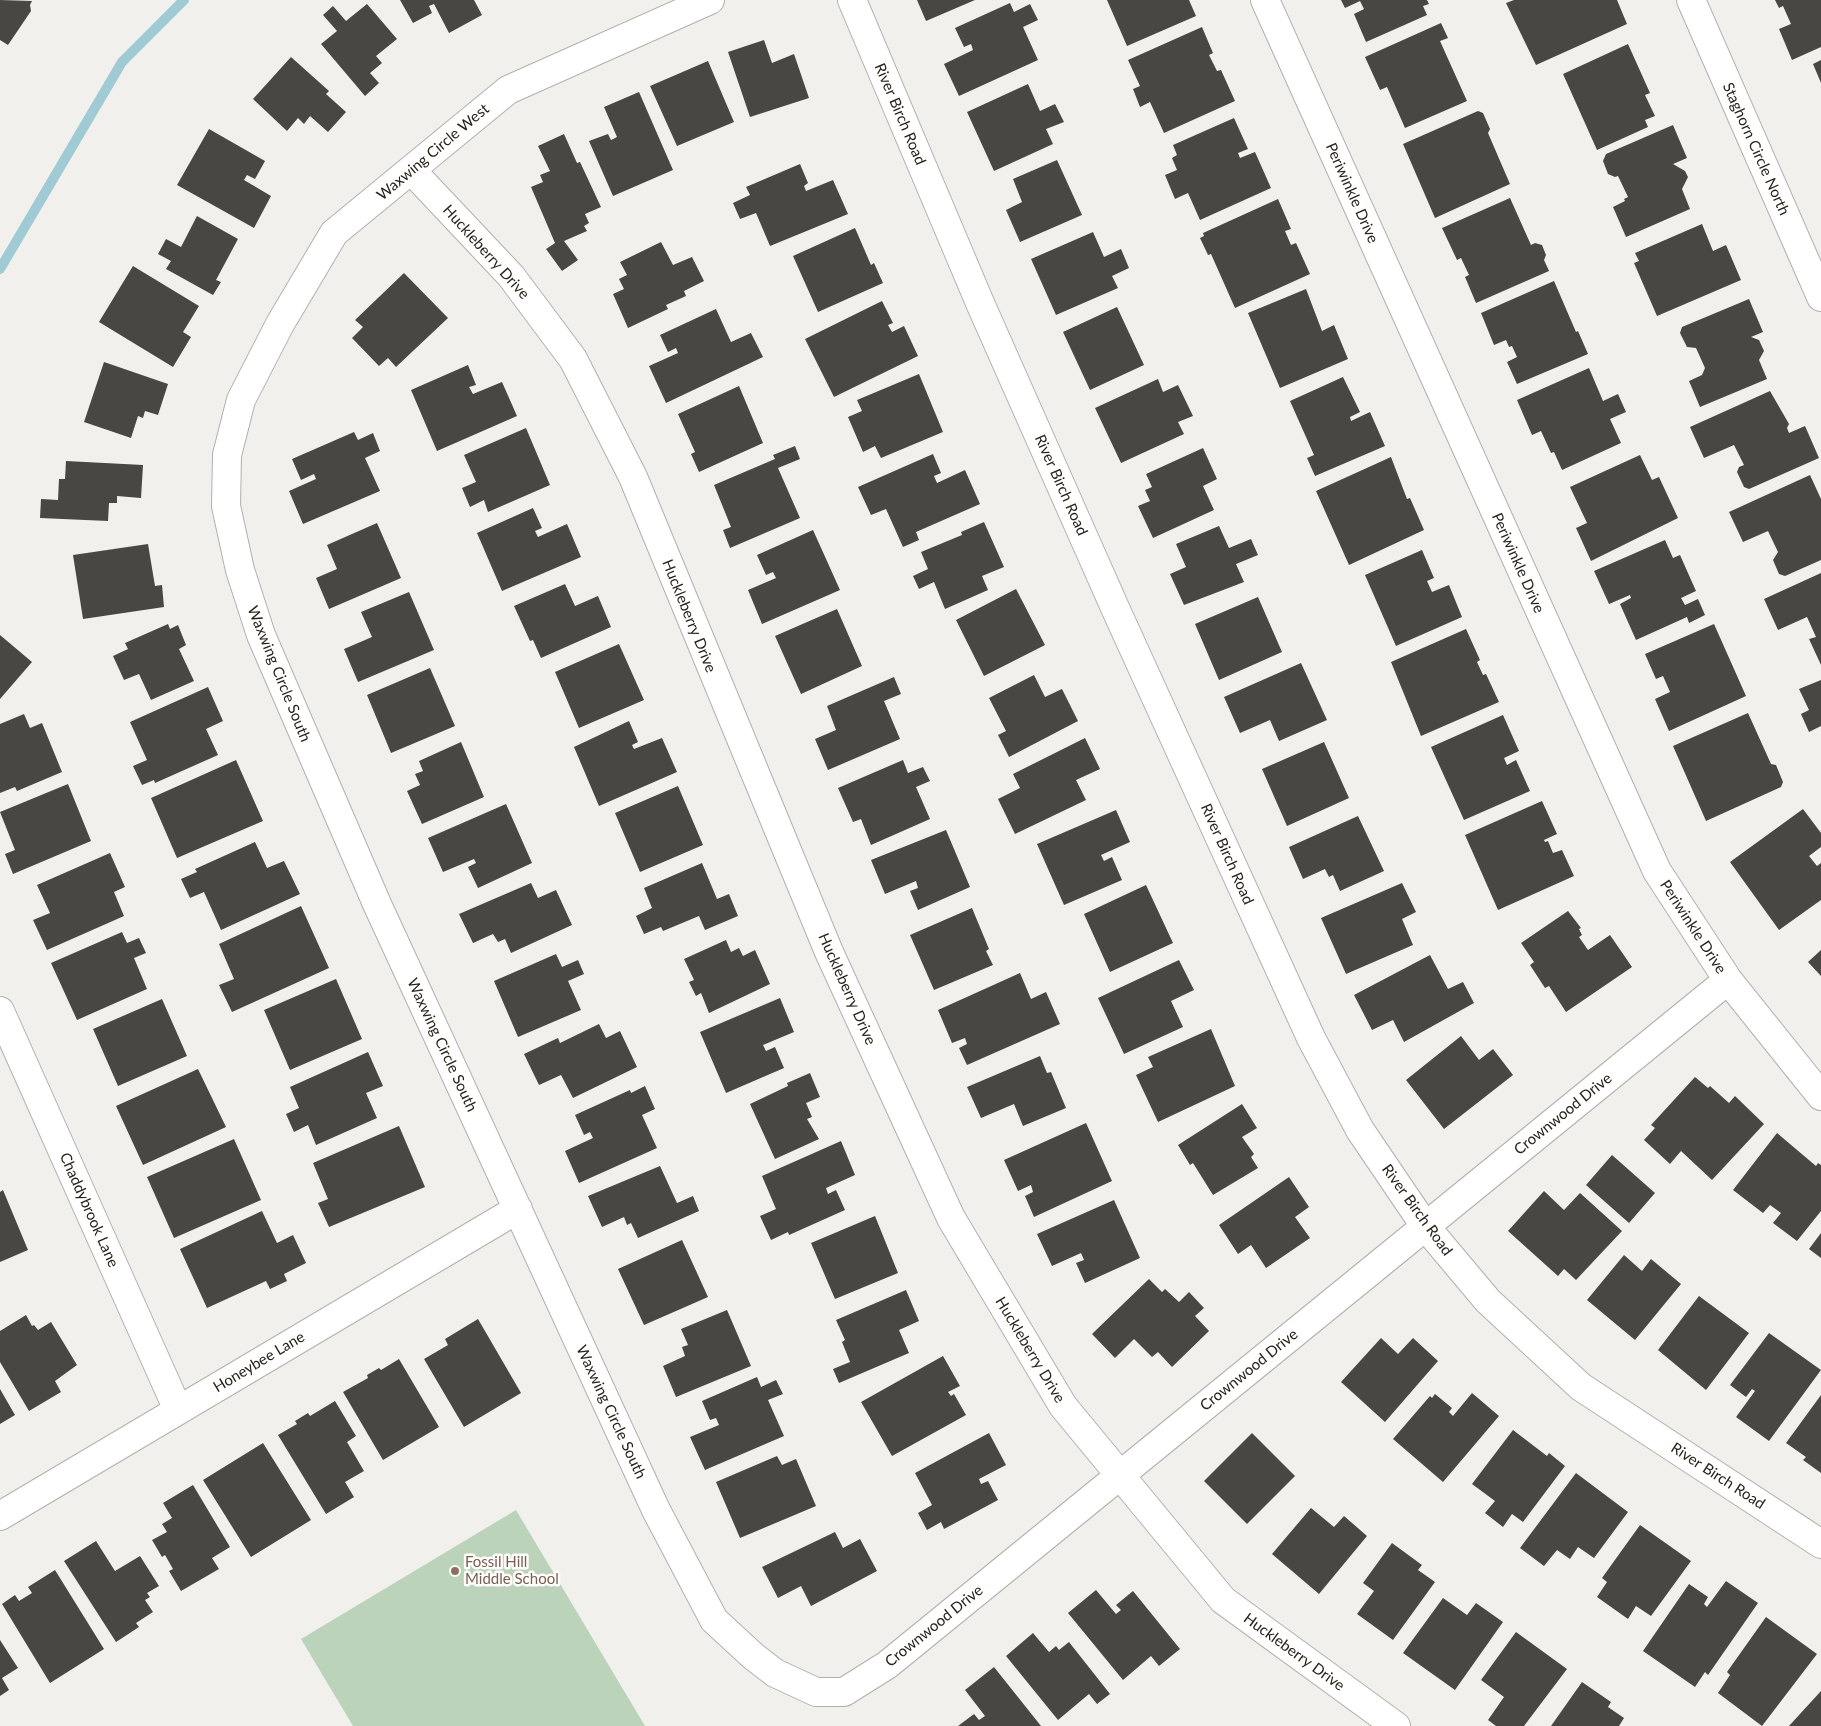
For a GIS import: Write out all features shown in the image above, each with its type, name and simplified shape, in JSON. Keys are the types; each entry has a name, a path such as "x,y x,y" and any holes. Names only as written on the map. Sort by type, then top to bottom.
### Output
{"street":[{"name":"Waxwing Circle West","path":"241,400 280,324 334,233 412,171 508,90 710,0"},
{"name":"River Birch Road","path":"852,0 988,321 1311,1038 1360,1130 1425,1226 1488,1301 1581,1387 1821,1544"},
{"name":"Periwinkle Drive","path":"1265,0 1657,871 1728,980 1821,1096"},
{"name":"Staghorn Circle North","path":"1691,0 1821,297"},
{"name":"Huckleberry Drive","path":"412,171 511,276 573,359 633,477 829,952 951,1218 1063,1406 1223,1600 1396,1726"},
{"name":"Waxwing Circle South","path":"241,400 227,455 226,506 240,570 258,626 377,904 656,1510 714,1620 753,1656"},
{"name":"Crownwood Drive","path":"753,1656 775,1673 816,1692 844,1692 887,1665 1728,980"},
{"name":"Chaddybrook Lane","path":"0,1010 178,1410"},
{"name":"Honeybee Lane","path":"0,1516 518,1208"}],"green space":[{"path":"516,1510 645,1726 353,1726 301,1639"}],"building":[{"path":"0,0 32,1 30,5 31,11 8,45 0,40"},
{"path":"400,0 474,0 482,15 449,33 434,4 429,6 432,13 413,23"},
{"path":"917,0 975,0 926,21"},
{"path":"1107,0 1189,0 1196,16 1127,46"},
{"path":"1341,0 1427,0 1429,4 1423,6 1427,15 1366,42 1354,14 1364,9 1360,1 1345,8"},
{"path":"1514,0 1617,0 1627,24 1536,65 1506,3"},
{"path":"1775,0 1821,0 1821,47 1792,60 1779,29 1791,24 1783,6 1779,8"},
{"path":"1010,3 1014,12 1030,4 1038,20 1023,27 1038,60 959,96 944,64 973,50 971,44 964,47 955,28"},
{"path":"367,4 397,39 376,56 382,63 370,73 379,83 365,96 321,44 337,31 323,15 333,6 346,21"},
{"path":"1441,23 1448,38 1440,41 1467,101 1405,128 1387,87 1380,90 1365,57"},
{"path":"1202,27 1213,53 1209,55 1217,71 1221,70 1235,101 1164,133 1150,102 1140,107 1133,89 1140,86 1128,60"},
{"path":"764,40 772,63 794,54 809,98 750,117 728,52"},
{"path":"1628,44 1650,93 1645,95 1655,116 1645,120 1648,127 1597,150 1563,74"},
{"path":"291,57 329,91 326,94 346,112 328,132 310,116 304,124 298,118 287,131 253,99"},
{"path":"1821,60 1821,83 1813,64"},
{"path":"708,61 734,122 677,146 650,86"},
{"path":"1028,84 1040,111 1055,104 1064,122 1046,129 1053,144 994,171 967,112"},
{"path":"639,92 673,170 613,196 589,141 608,134 611,140 617,137 604,107"},
{"path":"1478,111 1483,113 1490,129 1488,133 1510,184 1435,218 1403,144"},
{"path":"1234,118 1248,149 1238,153 1240,158 1255,152 1271,188 1200,220 1188,193 1175,199 1165,175 1177,170 1172,158 1177,155 1173,145"},
{"path":"1673,125 1687,158 1673,164 1685,171 1688,177 1682,189 1690,209 1626,237 1613,207 1625,201 1624,199 1628,197 1618,176 1615,177 1608,174 1603,161 1606,154"},
{"path":"209,129 265,161 255,179 247,175 244,180 271,196 254,228 177,185"},
{"path":"564,134 577,163 580,162 601,207 585,214 589,223 584,226 587,231 564,241 578,260 562,271 546,249 555,243 531,187 543,182 540,175 550,171 538,146"},
{"path":"1057,160 1082,215 1020,242 1006,210 1022,202 1013,179"},
{"path":"800,164 808,183 804,186 806,191 833,180 848,214 770,246 756,213 740,219 733,203 750,195 746,187"},
{"path":"1510,198 1531,245 1535,243 1542,245 1546,255 1544,260 1549,271 1476,303 1465,277 1469,275 1461,258 1457,260 1442,228"},
{"path":"1278,199 1291,229 1285,231 1291,245 1296,243 1310,274 1235,308 1211,254 1208,255 1200,238 1204,236 1203,233"},
{"path":"197,216 238,239 216,280 221,282 213,295 166,269 171,261 158,254 166,239 181,247"},
{"path":"1702,224 1713,251 1726,245 1741,280 1657,316 1634,263 1639,261 1635,253"},
{"path":"855,228 871,265 874,263 883,283 818,312 793,256"},
{"path":"1093,232 1104,257 1121,249 1129,268 1112,276 1118,288 1056,315 1031,259"},
{"path":"661,242 673,265 692,257 704,281 684,291 686,296 666,305 668,309 628,328 613,294 624,289 619,279 627,275 620,262"},
{"path":"133,266 199,306 183,332 191,337 173,367 99,322"},
{"path":"404,273 448,318 396,367 388,358 379,366 352,338 363,327 355,320"},
{"path":"1554,281 1576,332 1578,331 1588,354 1517,384 1507,362 1517,357 1512,346 1509,347 1506,340 1494,345 1481,313"},
{"path":"1306,289 1322,331 1334,325 1348,359 1280,388 1248,313"},
{"path":"1749,299 1763,332 1751,337 1759,340 1764,351 1759,360 1767,379 1700,407 1689,381 1702,375 1705,368 1696,348 1687,347 1680,333 1682,327"},
{"path":"882,301 893,323 888,325 892,332 904,326 918,356 834,397 805,339"},
{"path":"1117,307 1144,365 1090,390 1063,332"},
{"path":"716,309 731,342 751,333 763,357 666,403 649,366 678,353 676,348 668,352 660,335"},
{"path":"104,362 168,384 158,415 145,411 143,418 138,416 131,438 84,422"},
{"path":"468,365 476,385 469,387 473,394 502,382 517,416 437,451 411,390"},
{"path":"1589,368 1603,401 1618,394 1626,412 1610,419 1621,443 1562,470 1554,452 1551,453 1541,431 1532,435 1517,400"},
{"path":"919,374 943,432 881,458 875,446 863,452 848,417 862,411 857,400"},
{"path":"1343,377 1360,412 1350,417 1351,421 1370,412 1385,446 1315,476 1307,458 1314,455 1290,401"},
{"path":"1158,379 1163,392 1178,385 1193,416 1178,422 1184,434 1121,463 1095,408"},
{"path":"739,386 763,443 699,472 691,454 695,452 678,414"},
{"path":"1770,391 1789,424 1787,428 1789,433 1805,426 1819,458 1749,489 1744,487 1737,472 1739,467 1744,465 1734,445 1704,458 1690,427"},
{"path":"526,428 550,485 488,512 484,500 470,507 462,488 476,482 464,455"},
{"path":"354,432 358,440 373,433 380,451 365,458 380,491 303,524 289,491 316,479 314,474 301,480 292,459"},
{"path":"795,446 800,459 778,468 800,518 730,548 723,530 731,527 714,485 775,459 773,455"},
{"path":"1203,448 1217,479 1203,486 1214,510 1153,538 1138,506 1150,501 1145,490 1152,487 1146,474"},
{"path":"933,454 941,473 934,476 937,483 965,470 980,504 916,532 919,540 903,547 886,509 871,515 858,487"},
{"path":"1640,455 1652,480 1659,477 1678,518 1591,561 1576,528 1587,523 1570,487"},
{"path":"1391,457 1407,499 1410,498 1424,530 1349,565 1316,491"},
{"path":"66,461 143,465 141,498 117,496 117,503 109,503 108,521 40,518 41,499 58,500 59,479 65,479"},
{"path":"1810,475 1821,499 1821,560 1785,576 1779,574 1773,560 1778,552 1768,531 1743,542 1729,512"},
{"path":"533,508 542,528 535,531 538,537 567,524 581,557 502,591 477,533"},
{"path":"984,522 1004,567 982,576 988,590 945,609 934,582 919,589 913,576 928,569 921,552 962,535 961,532"},
{"path":"377,523 401,578 329,609 316,578 337,569 327,545"},
{"path":"1219,526 1229,548 1251,539 1258,555 1236,564 1244,582 1184,605 1170,574 1186,567 1176,544"},
{"path":"813,530 840,590 762,624 748,590 776,578 773,572 766,575 757,555"},
{"path":"1665,540 1673,558 1680,555 1696,591 1681,598 1685,605 1698,599 1705,615 1689,623 1687,617 1636,640 1620,604 1631,598 1630,595 1609,604 1594,571"},
{"path":"148,544 155,586 162,585 164,607 83,619 73,555"},
{"path":"1422,550 1434,578 1427,581 1432,592 1449,585 1462,617 1396,646 1365,575"},
{"path":"1821,573 1821,665 1809,639 1816,637 1807,617 1778,630 1764,599"},
{"path":"565,584 575,606 598,596 611,627 541,658 533,640 530,641 514,606"},
{"path":"1016,589 1045,645 984,676 956,620"},
{"path":"409,592 434,650 358,682 344,649 372,637 361,612"},
{"path":"1258,597 1282,652 1219,680 1195,624"},
{"path":"837,609 862,666 801,694 775,636"},
{"path":"168,624 170,629 178,625 186,645 179,649 194,681 151,700 139,674 124,680 113,656 128,649 125,643"},
{"path":"1714,624 1746,696 1669,731 1655,699 1670,692 1663,676 1656,679 1645,654"},
{"path":"1466,629 1480,660 1477,662 1483,675 1486,674 1499,702 1421,736 1391,662"},
{"path":"0,635 32,662 0,699"},
{"path":"619,644 644,700 579,728 555,672"},
{"path":"1301,663 1327,720 1279,741 1270,720 1240,733 1224,697"},
{"path":"430,668 455,726 391,753 367,695"},
{"path":"1034,675 1045,697 1062,689 1078,721 1009,757 998,735 1006,731 989,698"},
{"path":"894,677 901,694 884,701 900,739 828,770 815,739 836,730 827,706"},
{"path":"1821,680 1821,726 1809,732 1801,714 1809,710 1799,689"},
{"path":"208,687 223,721 206,729 218,755 155,783 154,780 142,785 133,766 147,760 130,722"},
{"path":"1748,713 1771,764 1776,765 1783,782 1781,787 1706,821 1673,746"},
{"path":"24,714 30,728 42,723 62,772 17,791 15,787 0,793 0,724"},
{"path":"1503,715 1519,751 1504,758 1507,765 1516,760 1530,791 1464,820 1431,747"},
{"path":"629,721 638,742 632,745 634,749 662,738 677,772 599,806 574,747"},
{"path":"1085,738 1100,769 1076,780 1086,800 1015,834 998,799 1020,788 1013,774"},
{"path":"461,742 484,797 422,824 407,791 420,785 415,774 423,771 419,761"},
{"path":"1324,742 1349,798 1287,826 1262,769"},
{"path":"236,760 263,821 177,858 151,798"},
{"path":"903,760 908,773 923,767 930,781 916,787 930,819 871,845 861,819 853,822 838,788"},
{"path":"68,784 91,841 13,874 5,854 15,850 0,812"},
{"path":"678,786 703,845 640,872 615,813"},
{"path":"1542,801 1557,834 1544,840 1545,842 1548,841 1553,853 1562,850 1574,876 1498,910 1465,835"},
{"path":"506,804 532,863 478,888 468,867 476,863 474,859 443,872 428,838"},
{"path":"1803,809 1821,833 1821,847 1809,856 1817,866 1821,863 1821,900 1779,930 1730,862"},
{"path":"1116,810 1130,842 1101,855 1104,861 1112,857 1122,880 1064,905 1037,844"},
{"path":"1358,816 1384,871 1340,891 1333,875 1329,877 1325,869 1303,879 1289,847"},
{"path":"946,830 970,887 918,910 910,891 918,888 916,881 885,894 871,860"},
{"path":"255,842 267,868 284,861 300,894 221,930 204,892 190,898 181,879 197,872 195,869"},
{"path":"110,853 125,887 114,892 124,916 47,950 33,920 50,913 37,885"},
{"path":"702,863 717,899 729,894 738,916 705,930 699,916 663,931 661,927 644,934 636,916 652,908 644,888"},
{"path":"531,883 538,898 556,890 572,925 511,953 505,939 498,942 493,934 473,943 459,914"},
{"path":"1402,883 1416,912 1402,919 1413,945 1346,974 1321,918"},
{"path":"1146,885 1173,943 1110,972 1084,914"},
{"path":"301,906 329,968 232,1012 219,985 234,979 219,944"},
{"path":"972,908 989,949 986,951 993,965 934,990 910,935"},
{"path":"1568,911 1581,928 1579,929 1582,935 1579,937 1588,950 1610,935 1632,967 1566,1012 1549,986 1545,988 1530,965 1534,962 1521,943"},
{"path":"122,932 127,943 139,938 146,953 134,958 147,989 77,1020 51,963"},
{"path":"726,940 731,952 739,948 743,956 755,950 770,984 709,1013 701,993 696,996 689,982 694,980 684,959"},
{"path":"1821,950 1821,976 1808,962"},
{"path":"556,954 562,967 578,960 584,974 568,981 581,1010 518,1037 494,981"},
{"path":"1430,955 1448,989 1463,982 1474,1003 1404,1042 1393,1020 1372,1030 1354,995"},
{"path":"1179,960 1194,990 1171,1001 1183,1027 1124,1054 1098,998"},
{"path":"1020,973 1031,999 1046,992 1060,1024 967,1065 959,1048 967,1044 965,1038 952,1043 938,1010"},
{"path":"336,979 362,1039 290,1070 264,1010"},
{"path":"780,998 794,1032 763,1045 766,1051 775,1047 784,1068 726,1093 700,1032"},
{"path":"162,999 187,1056 118,1086 93,1029"},
{"path":"599,1024 606,1038 620,1031 637,1067 573,1098 561,1075 539,1085 524,1054 558,1038 560,1043"},
{"path":"1211,1029 1235,1086 1158,1122 1136,1075 1153,1067 1148,1057"},
{"path":"1461,1036 1479,1060 1493,1049 1513,1075 1444,1129 1406,1080"},
{"path":"368,1052 383,1086 366,1093 377,1118 316,1145 308,1125 294,1132 286,1114 299,1108 290,1087"},
{"path":"1040,1056 1047,1073 1051,1072 1066,1108 1023,1126 1014,1104 981,1118 967,1087"},
{"path":"198,1069 226,1127 143,1165 116,1106"},
{"path":"810,1073 820,1097 806,1103 812,1117 807,1119 819,1139 775,1159 750,1104 788,1086 787,1083"},
{"path":"1695,1077 1708,1088 1710,1086 1729,1103 1735,1096 1764,1124 1712,1180 1681,1151 1670,1164 1644,1140 1655,1128 1651,1125"},
{"path":"645,1086 655,1109 642,1115 657,1148 579,1183 565,1151 593,1138 590,1132 584,1135 575,1115 630,1090 631,1093"},
{"path":"1242,1104 1257,1128 1242,1137 1254,1154 1251,1157 1258,1168 1213,1195 1193,1163 1190,1165 1178,1145"},
{"path":"1086,1123 1112,1181 1034,1217 1025,1196 1033,1192 1031,1185 1018,1191 1004,1160"},
{"path":"399,1126 425,1187 329,1227 318,1203 328,1199 313,1163"},
{"path":"1777,1133 1816,1166 1818,1163 1821,1165 1821,1211 1797,1241 1773,1223 1781,1213 1770,1205 1763,1213 1733,1190"},
{"path":"234,1139 261,1200 174,1238 147,1177"},
{"path":"841,1141 855,1175 826,1188 828,1194 836,1190 845,1210 789,1235 788,1232 771,1240 760,1216 776,1209 762,1176"},
{"path":"1612,1155 1655,1193 1629,1223 1586,1185"},
{"path":"660,1166 677,1203 693,1196 699,1211 638,1238 631,1223 627,1225 624,1217 602,1227 588,1196"},
{"path":"1289,1177 1309,1207 1295,1217 1310,1238 1266,1268 1251,1245 1238,1254 1219,1225"},
{"path":"3,1190 28,1250 0,1262 0,1192"},
{"path":"1544,1191 1564,1210 1580,1193 1622,1231 1576,1280 1564,1269 1558,1276 1508,1231"},
{"path":"1114,1200 1140,1258 1085,1283 1076,1263 1084,1260 1081,1253 1052,1266 1037,1234"},
{"path":"262,1211 277,1243 293,1235 306,1263 284,1274 287,1281 270,1289 266,1281 207,1308 180,1249"},
{"path":"875,1216 898,1273 835,1299 811,1243"},
{"path":"1821,1233 1821,1258 1809,1249"},
{"path":"682,1240 708,1297 644,1325 618,1269"},
{"path":"1624,1255 1642,1271 1651,1259 1681,1284 1635,1340 1587,1300"},
{"path":"1149,1279 1162,1292 1165,1289 1179,1302 1189,1292 1204,1308 1195,1316 1209,1331 1172,1367 1158,1352 1152,1357 1134,1339 1115,1358 1092,1334"},
{"path":"906,1290 919,1321 899,1330 909,1353 839,1383 833,1369 850,1362 842,1342 845,1340 836,1320"},
{"path":"1699,1296 1749,1333 1706,1390 1658,1350"},
{"path":"727,1310 751,1366 676,1397 663,1366 685,1356 682,1347 688,1345 681,1329"},
{"path":"26,1315 32,1326 34,1325 38,1330 51,1322 77,1365 55,1381 61,1392 29,1411 0,1362 0,1331"},
{"path":"478,1319 521,1393 464,1427 424,1359 448,1345 445,1339"},
{"path":"1769,1333 1821,1370 1769,1441 1736,1417 1755,1391 1752,1389 1746,1397 1730,1385"},
{"path":"1381,1338 1398,1354 1413,1338 1438,1361 1385,1422 1341,1382"},
{"path":"943,1356 960,1386 948,1392 951,1396 954,1394 966,1415 892,1456 861,1402"},
{"path":"399,1359 439,1427 383,1460 343,1392 368,1378 367,1375 379,1368 381,1370"},
{"path":"757,1377 761,1387 776,1380 783,1394 768,1400 784,1436 705,1470 690,1437 719,1425 716,1418 710,1420 702,1401"},
{"path":"0,1389 15,1415 0,1424"},
{"path":"1472,1393 1499,1416 1443,1482 1393,1439 1430,1396 1432,1398 1435,1394 1452,1408 1449,1412 1453,1416"},
{"path":"1821,1395 1821,1473 1803,1460 1806,1457 1786,1443"},
{"path":"335,1401 356,1436 347,1442 364,1471 345,1482 354,1497 326,1514 278,1435 297,1424 295,1421 308,1413 310,1416"},
{"path":"1513,1430 1547,1456 1549,1453 1565,1466 1523,1522 1512,1514 1503,1527 1485,1513 1495,1501 1472,1484"},
{"path":"989,1433 1006,1465 979,1479 981,1484 988,1481 998,1500 944,1529 941,1522 927,1530 918,1513 932,1505 915,1473"},
{"path":"1252,1433 1295,1476 1247,1524 1204,1481"},
{"path":"263,1443 311,1520 251,1557 203,1480"},
{"path":"777,1456 782,1465 796,1459 816,1506 740,1538 716,1482"},
{"path":"1576,1473 1628,1512 1594,1558 1578,1547 1570,1559 1557,1550 1544,1566 1520,1548"},
{"path":"193,1485 230,1547 212,1558 219,1569 181,1591 169,1571 173,1569 165,1555 162,1557 152,1540 167,1532 162,1524 172,1518 163,1503"},
{"path":"1311,1508 1334,1527 1344,1516 1367,1536 1319,1594 1272,1554"},
{"path":"1640,1525 1691,1561 1651,1616 1636,1606 1628,1619 1597,1597 1607,1582 1602,1578"},
{"path":"835,1532 843,1548 860,1539 877,1571 811,1606 801,1586 778,1598 762,1567"},
{"path":"96,1541 115,1571 140,1556 159,1586 147,1593 150,1597 145,1600 153,1612 136,1623 139,1627 116,1642 64,1561"},
{"path":"1392,1543 1422,1565 1418,1570 1435,1582 1393,1640 1357,1614 1374,1591 1363,1583"},
{"path":"55,1570 104,1649 50,1683 2,1604 15,1595 19,1601 32,1593 28,1587"},
{"path":"1726,1581 1758,1603 1708,1675 1705,1672 1695,1687 1643,1651 1689,1584 1708,1597 1704,1604 1707,1607"},
{"path":"1096,1590 1116,1614 1121,1610 1116,1605 1133,1591 1180,1649 1159,1666 1151,1656 1123,1680 1068,1613"},
{"path":"1443,1598 1467,1615 1476,1603 1503,1622 1455,1690 1403,1653"},
{"path":"1766,1617 1817,1654 1762,1726 1718,1693 1730,1675 1727,1672"},
{"path":"1516,1632 1567,1669 1524,1726 1496,1726 1488,1720 1504,1697 1481,1680"},
{"path":"1033,1633 1049,1652 1056,1646 1059,1650 1069,1642 1110,1694 1097,1704 1089,1694 1058,1720 1006,1656"},
{"path":"0,1640 18,1668 2,1678 9,1690 0,1696"},
{"path":"994,1667 1041,1726 958,1726 974,1714 979,1720 985,1716 965,1690"},
{"path":"1582,1682 1611,1702 1608,1707 1624,1718 1619,1726 1551,1726"},
{"path":"1821,1691 1821,1726 1789,1726"}],"waterway":[{"path":"0,269 122,62 184,0"}],"place":[{"name":"Fossil Hill Middle School","path":"455,1571"}]}
